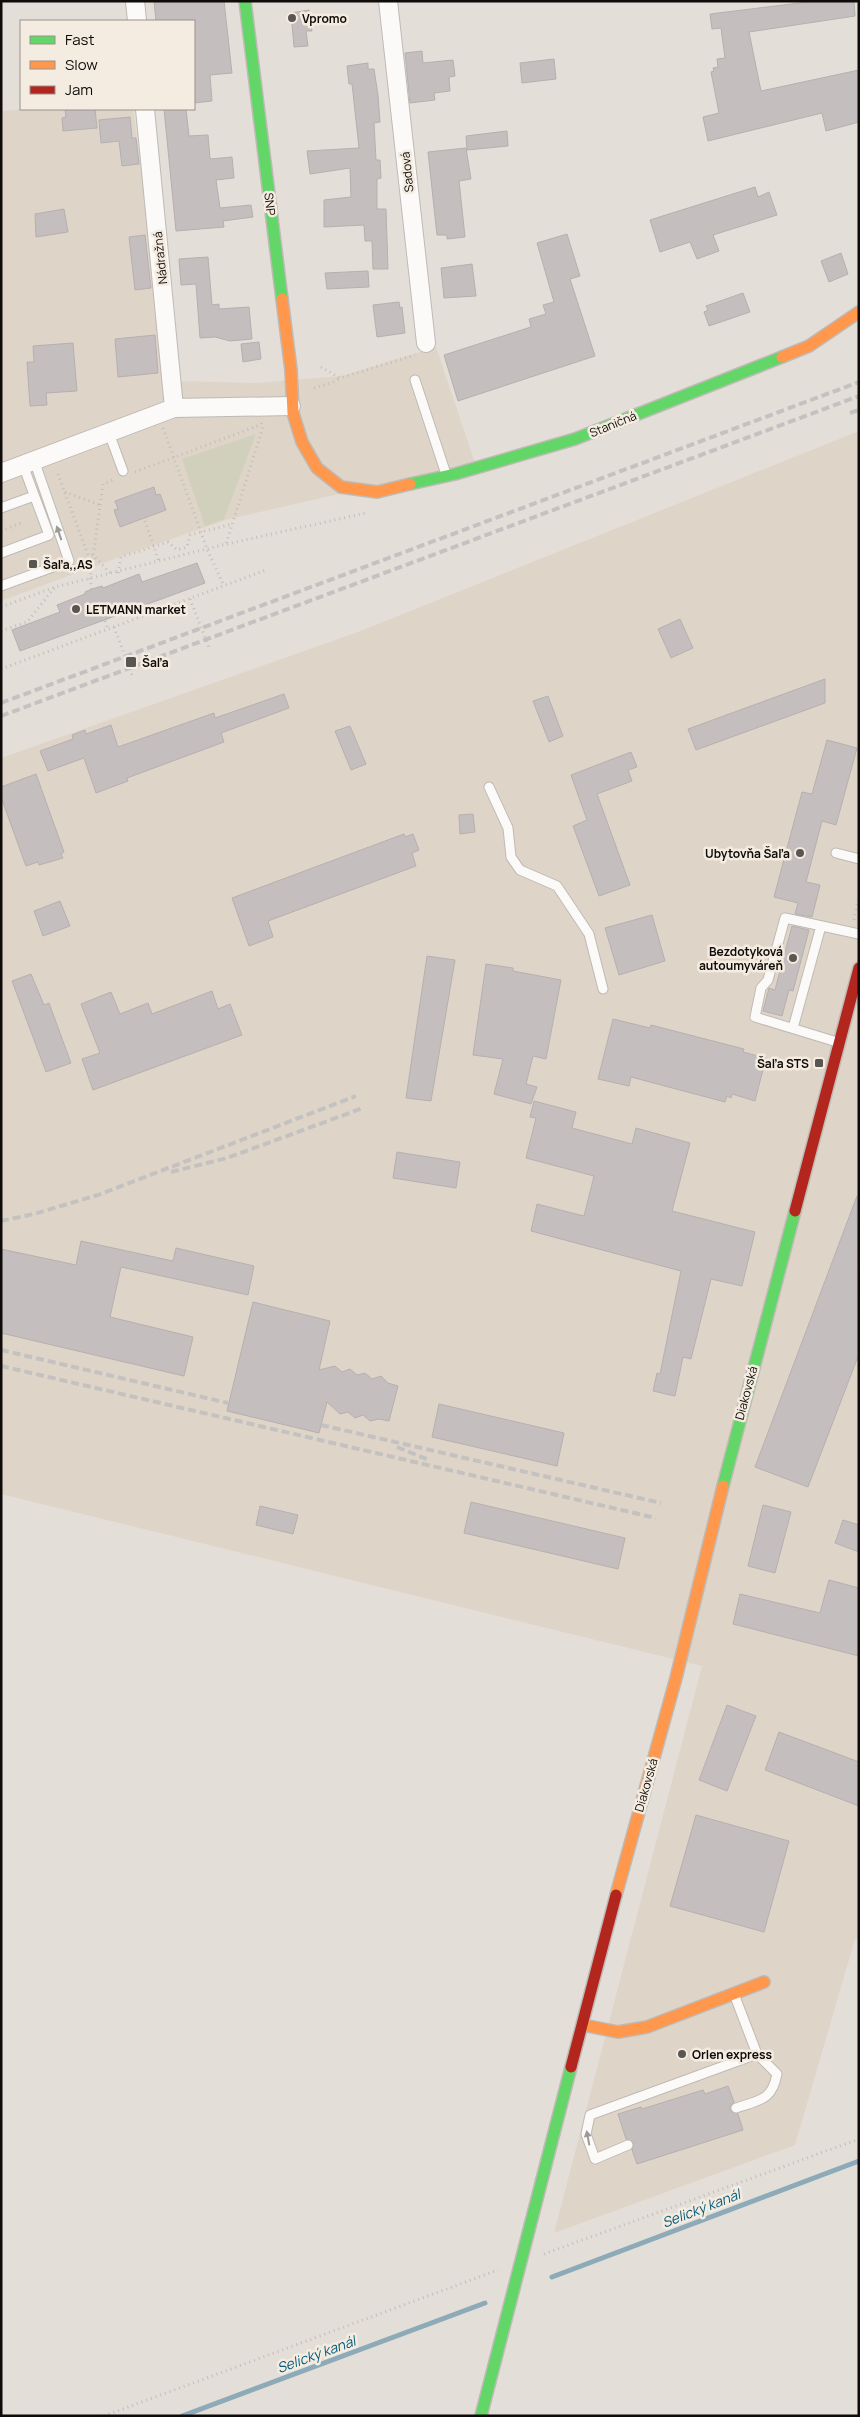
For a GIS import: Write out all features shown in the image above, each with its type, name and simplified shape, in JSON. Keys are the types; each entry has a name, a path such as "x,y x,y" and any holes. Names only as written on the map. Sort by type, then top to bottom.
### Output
{"street":[{"path":"135,1 137,20"},
{"name":"SNP","path":"245,1 291,370 291,406 302,442 317,468 341,487 351,489"},
{"name":"Sadová","path":"388,1 426,343"},
{"name":"Nádražná","path":"145,110 174,408"},
{"name":"Staničná","path":"351,489 376,492 447,476 575,439 809,346 859,312"},
{"path":"1,473 174,408 291,406"},
{"name":"Diakovská","path":"481,2416 636,1818 676,1678 738,1424 859,968"},
{"path":"583,2025 618,2032 647,2027 764,1982"}],"lane":[{"path":"415,380 447,476"},
{"path":"109,432 124,474"},
{"path":"1,553 49,535 34,496 28,462"},
{"path":"1,586 69,561 28,462"},
{"path":"1,508 34,496"},
{"path":"489,787 508,828 511,857 520,870 557,886 589,934 603,989"},
{"path":"836,853 859,859"},
{"path":"839,1042 755,1017 761,988 768,980 785,918 859,934"},
{"path":"793,1028 821,926"},
{"path":"734,1994 757,2054 777,2074 774,2088 766,2098 736,2108"},
{"path":"628,2145 595,2159 586,2134 590,2115 757,2054"}],"path":[{"path":"314,388 332,383 340,378 427,352 426,343"},
{"path":"321,367 340,378"},
{"path":"226,544 263,427 258,417"},
{"path":"162,424 201,534 224,586"},
{"path":"92,589 90,579 103,484 124,474 174,458 262,425"},
{"path":"58,474 88,554 93,555 111,574"},
{"path":"64,492 100,505"},
{"path":"1,607 55,587 118,573 226,544 366,513"},
{"path":"145,521 159,562"},
{"path":"1,531 24,522"},
{"path":"118,573 121,557 168,542 177,550 187,546 190,535 201,534 232,524"},
{"path":"1,669 266,570"},
{"path":"1,631 27,622 55,587"},
{"path":"190,599 210,650"},
{"path":"105,621 108,629"},
{"path":"114,627 132,675"},
{"path":"104,2416 859,2139"}],"shaded area":[{"path":"133,110 170,381 257,383 342,376 436,347 475,463 229,519 1,601 1,111"},
{"path":"859,431 859,1938 855,1939 795,2145 554,2233 702,1666 1,1494 1,758 358,632"}],"green space":[{"path":"256,434 224,519 205,526 182,459"}],"building":[{"path":"154,1 224,1 232,73 210,75 212,101 195,103 195,20 156,20"},
{"path":"816,1 854,1 855,16 749,32 761,91 859,70 859,122 826,131 822,113 708,141 703,117 719,113 711,72 714,71 713,68 718,67 717,59 725,58 721,28 712,29 710,14"},
{"path":"309,10 312,31 306,31 308,46 294,47 291,13"},
{"path":"422,51 423,63 453,60 455,76 449,77 450,91 434,93 435,100 410,103 405,53"},
{"path":"554,59 556,79 522,83 520,63"},
{"path":"368,63 368,69 374,69 378,95 380,122 374,123 376,160 380,160 381,178 377,179 377,209 386,209 388,269 373,269 372,241 365,241 364,225 324,227 324,200 351,197 350,168 310,174 307,151 359,148 352,84 349,84 347,66"},
{"path":"65,110 95,110 97,128 63,131 62,118 66,117"},
{"path":"164,110 186,110 189,136 208,135 210,159 232,157 234,178 216,180 220,208 251,205 253,217 223,221 224,227 176,231"},
{"path":"130,117 132,138 136,138 139,164 122,166 119,141 101,143 99,120"},
{"path":"507,131 508,146 467,150 466,136"},
{"path":"466,148 471,179 459,181 465,237 447,239 447,235 437,235 428,152"},
{"path":"755,187 758,197 769,192 777,215 713,235 719,251 697,259 690,242 660,252 650,220"},
{"path":"64,209 68,232 36,237 35,214"},
{"path":"567,234 580,276 570,279 595,356 458,401 444,355 531,327 529,319 546,314 543,305 554,302 537,243"},
{"path":"145,235 151,288 135,290 129,237"},
{"path":"841,253 848,274 829,282 821,261"},
{"path":"208,257 212,305 219,304 219,309 249,307 252,339 230,341 215,337 200,338 196,284 181,285 179,259"},
{"path":"472,264 476,296 444,298 441,268"},
{"path":"368,271 369,287 327,289 325,273"},
{"path":"743,293 750,312 709,326 704,312 708,310 706,306"},
{"path":"399,302 400,308 402,307 405,333 377,337 373,305"},
{"path":"155,335 158,373 118,377 115,339"},
{"path":"259,342 261,359 243,362 241,344"},
{"path":"73,343 77,391 46,393 47,405 30,406 27,362 34,362 33,346"},
{"path":"154,487 156,495 160,494 166,510 120,527 114,510 118,509 115,501"},
{"path":"197,563 205,583 20,651 12,630 60,612 57,605 85,594 85,592 92,589 102,586 103,588 139,574 142,582"},
{"path":"680,619 693,648 671,658 658,629"},
{"path":"825,679 825,703 696,750 688,729"},
{"path":"284,694 289,708 221,733 224,742 127,778 128,781 96,793 84,758 48,771 40,751 73,739 72,735 85,730 86,734 111,725 118,747 214,713 215,718"},
{"path":"548,696 563,736 549,742 533,701"},
{"path":"350,726 366,764 351,770 335,731"},
{"name":"Ubytovňa Šaľa","path":"827,740 857,748 836,825 822,821 806,882 820,885 812,917 795,914 798,903 774,897 802,792 812,794"},
{"path":"631,752 637,767 628,770 632,781 597,794 630,885 599,896 573,826 587,820 571,775"},
{"path":"36,774 64,852 61,854 63,858 39,865 38,862 26,866 1,797 1,787"},
{"path":"473,814 475,832 460,834 459,815"},
{"path":"404,834 405,837 413,834 419,850 412,853 416,866 268,921 273,937 249,946 232,898"},
{"path":"60,901 70,926 43,936 34,911"},
{"path":"652,915 665,961 619,975 605,928"},
{"name":"Bezdotyková autoumyváreň","path":"792,926 809,930 793,991 789,990 782,1016 763,1011 769,988 775,990"},
{"path":"427,956 455,960 431,1101 406,1098"},
{"path":"486,964 513,968 513,971 561,980 546,1059 533,1056 526,1084 537,1087 531,1104 494,1094 503,1059 473,1055"},
{"path":"31,974 44,1005 49,1003 71,1063 46,1072 12,981"},
{"path":"212,991 218,1009 230,1004 242,1035 93,1090 82,1059 100,1053 81,1004 111,992 120,1014 148,1003 152,1014"},
{"path":"613,1019 650,1028 651,1025 744,1049 743,1052 766,1058 755,1101 732,1094 731,1098 727,1096 725,1102 631,1077 629,1086 598,1079"},
{"path":"534,1101 576,1112 572,1128 632,1144 636,1128 690,1143 672,1211 755,1232 742,1286 711,1279 691,1359 683,1357 675,1396 653,1391 657,1373 660,1374 681,1271 531,1231 537,1204 584,1216 594,1176 526,1158 536,1118 530,1117"},
{"path":"397,1152 460,1162 456,1188 393,1178"},
{"path":"857,1196 859,1354 808,1487 755,1467"},
{"path":"81,1241 173,1261 176,1248 254,1266 248,1295 121,1267 110,1317 193,1337 184,1376 1,1333 1,1249 76,1265"},
{"path":"253,1302 330,1321 319,1370 335,1366 342,1372 350,1369 357,1375 365,1373 372,1379 381,1376 388,1383 398,1386 389,1421 379,1419 370,1421 363,1415 355,1418 348,1412 340,1414 327,1402 319,1433 227,1411"},
{"path":"439,1404 564,1433 557,1466 432,1437"},
{"path":"471,1502 625,1538 618,1569 464,1533"},
{"path":"763,1505 791,1512 775,1573 748,1566"},
{"path":"260,1506 298,1515 293,1534 256,1525"},
{"path":"843,1520 859,1525 859,1552 835,1543"},
{"path":"829,1580 859,1588 859,1656 733,1624 740,1594 820,1613"},
{"path":"727,1705 756,1716 727,1791 699,1780"},
{"path":"779,1732 859,1762 859,1806 765,1770"},
{"path":"696,1815 789,1841 764,1932 670,1906"},
{"path":"728,2086 734,2102 730,2106 730,2110 738,2114 743,2130 637,2164 632,2150 634,2143 626,2139 618,2114 641,2107 642,2109 703,2090 705,2094"}],"waterway":[{"name":"Selický kanál","path":"552,2277 859,2161"},
{"name":"Selický kanál","path":"182,2416 485,2303"}],"railway":[{"path":"1,703 859,382"},
{"path":"1,716 859,396"},
{"path":"850,413 859,410"},
{"path":"1,1221 34,1214 98,1195 356,1096"},
{"path":"171,1172 227,1158 363,1108"},
{"path":"1,1350 228,1403"},
{"path":"1,1366 656,1518"},
{"path":"321,1425 661,1503"},
{"path":"397,1447 429,1460"}],"traffic: fast":[{"path":"245,1 282,299"},
{"path":"410,484 455,474 575,439 782,357"},
{"path":"723,1486 795,1211"},
{"path":"481,2416 571,2067"}],"traffic: slow":[{"path":"282,299 291,370 293,413 302,442 317,468 341,487 377,492 410,484"},
{"path":"782,357 809,346 859,312"},
{"path":"616,1895 676,1678 723,1486"},
{"path":"583,2025 618,2032 647,2027 764,1982"}],"traffic: jam":[{"path":"795,1211 859,968"},
{"path":"571,2067 616,1895"}],"place":[{"name":"Vpromo","path":"292,18"},
{"name":"Šaľa,,AS","path":"33,564"},
{"name":"LETMANN market","path":"76,609"},
{"name":"Šaľa","path":"131,662"},
{"name":"Ubytovňa Šaľa","path":"800,853"},
{"name":"Bezdotyková autoumyváreň","path":"793,958"},
{"name":"Šaľa STS","path":"819,1063"},
{"name":"Orlen express","path":"682,2054"}]}
